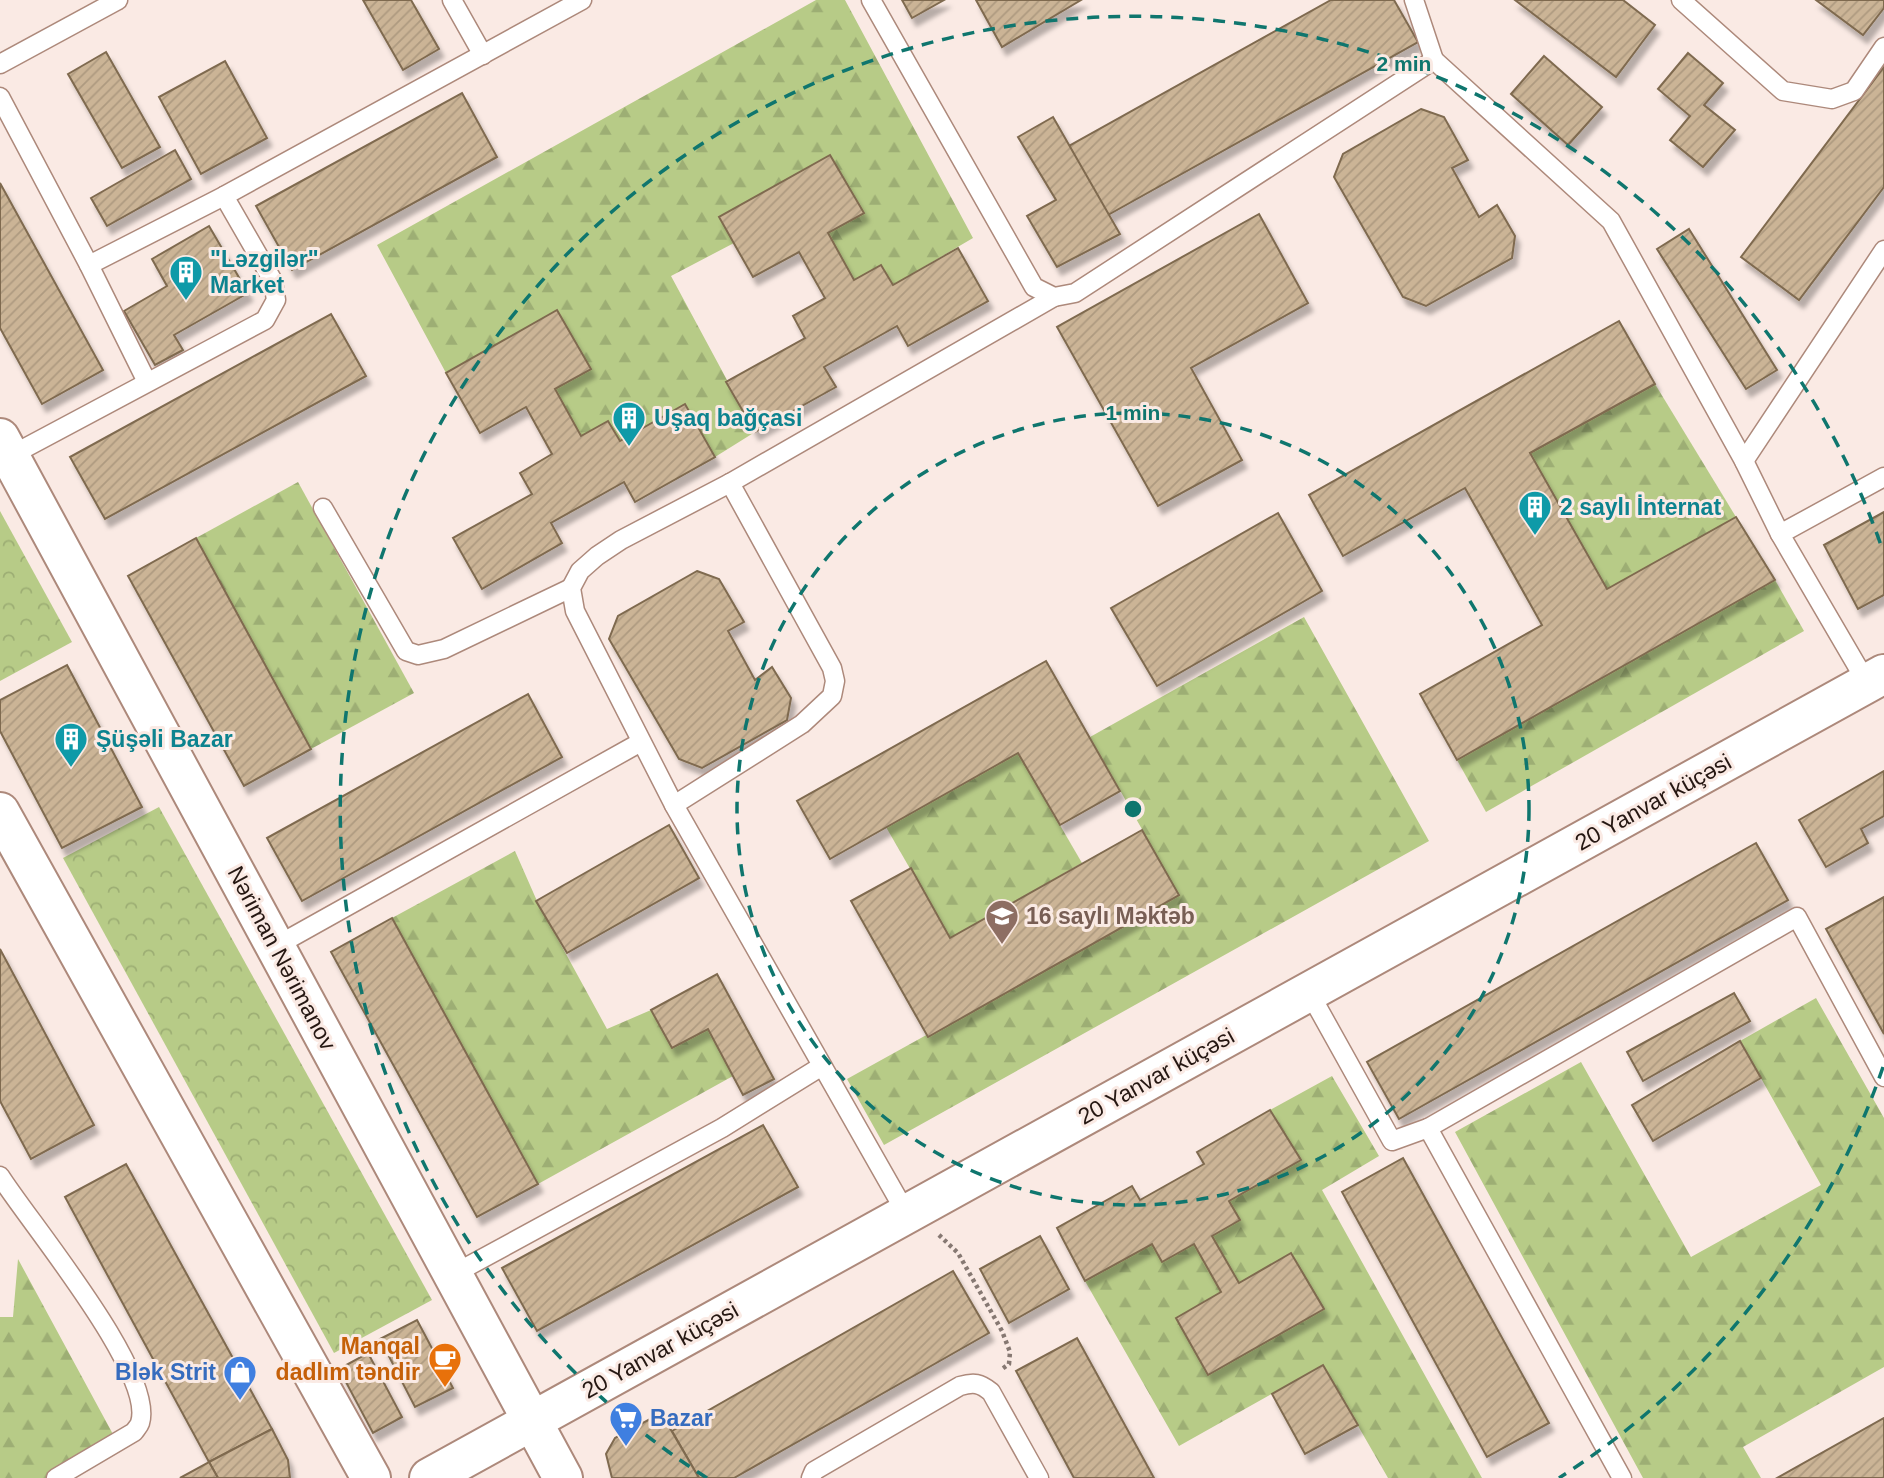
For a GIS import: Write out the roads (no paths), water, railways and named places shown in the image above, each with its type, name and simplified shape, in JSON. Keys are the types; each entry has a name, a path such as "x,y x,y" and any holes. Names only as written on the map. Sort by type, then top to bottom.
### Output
{"main road":[{"name":"Nəriman Nərimanov","path":"5,447 563,1478"},
{"name":"20 Yanvar küçəsi","path":"429,1478 1875,679"},
{"path":"0,812 371,1478"}],"lane":[{"path":"0,64 118,0"},
{"path":"452,0 483,55"},
{"path":"89,265 224,197 582,0"},
{"path":"871,0 1034,287 1054,297"},
{"path":"1414,0 1434,60 1611,221 1744,461 1780,534 1875,679"},
{"path":"1681,0 1783,91 1832,99 1854,91 1884,47"},
{"path":"905,1213 674,806 575,611 571,588 580,570 605,551 1054,297 1075,293 1434,60"},
{"path":"0,97 147,382"},
{"path":"5,447 147,382 265,320 276,300 273,281 224,197"},
{"path":"1744,461 1884,250"},
{"path":"1780,534 1884,477"},
{"path":"674,806 802,724 832,696 835,681 832,668 730,482"},
{"path":"323,508 406,652 418,655 444,649 571,588"},
{"path":"276,946 641,742"},
{"path":"1309,992 1392,1140 1428,1128 1797,917 1884,1077"},
{"path":"452,1275 722,1128 822,1066"},
{"path":"1428,1128 1622,1478"},
{"path":"0,1177 86,1294 136,1386 141,1404 140,1423 134,1432 57,1478"},
{"path":"811,1478 814,1471 960,1386 973,1382 983,1385 991,1392 1039,1478"}],"place":[{"name":"\"Ləzgilər\" Market","path":"186,302"},
{"name":"Uşaq bağçasi","path":"629,448"},
{"name":"2 saylı İnternat","path":"1535,537"},
{"name":"Şüşəli Bazar","path":"71,769"},
{"name":"16 saylı Məktəb","path":"1002,946"},
{"name":"Manqal dadlım təndir","path":"445,1389"},
{"name":"Blək Strit","path":"240,1402"},
{"name":"Bazar","path":"626,1448"}]}
